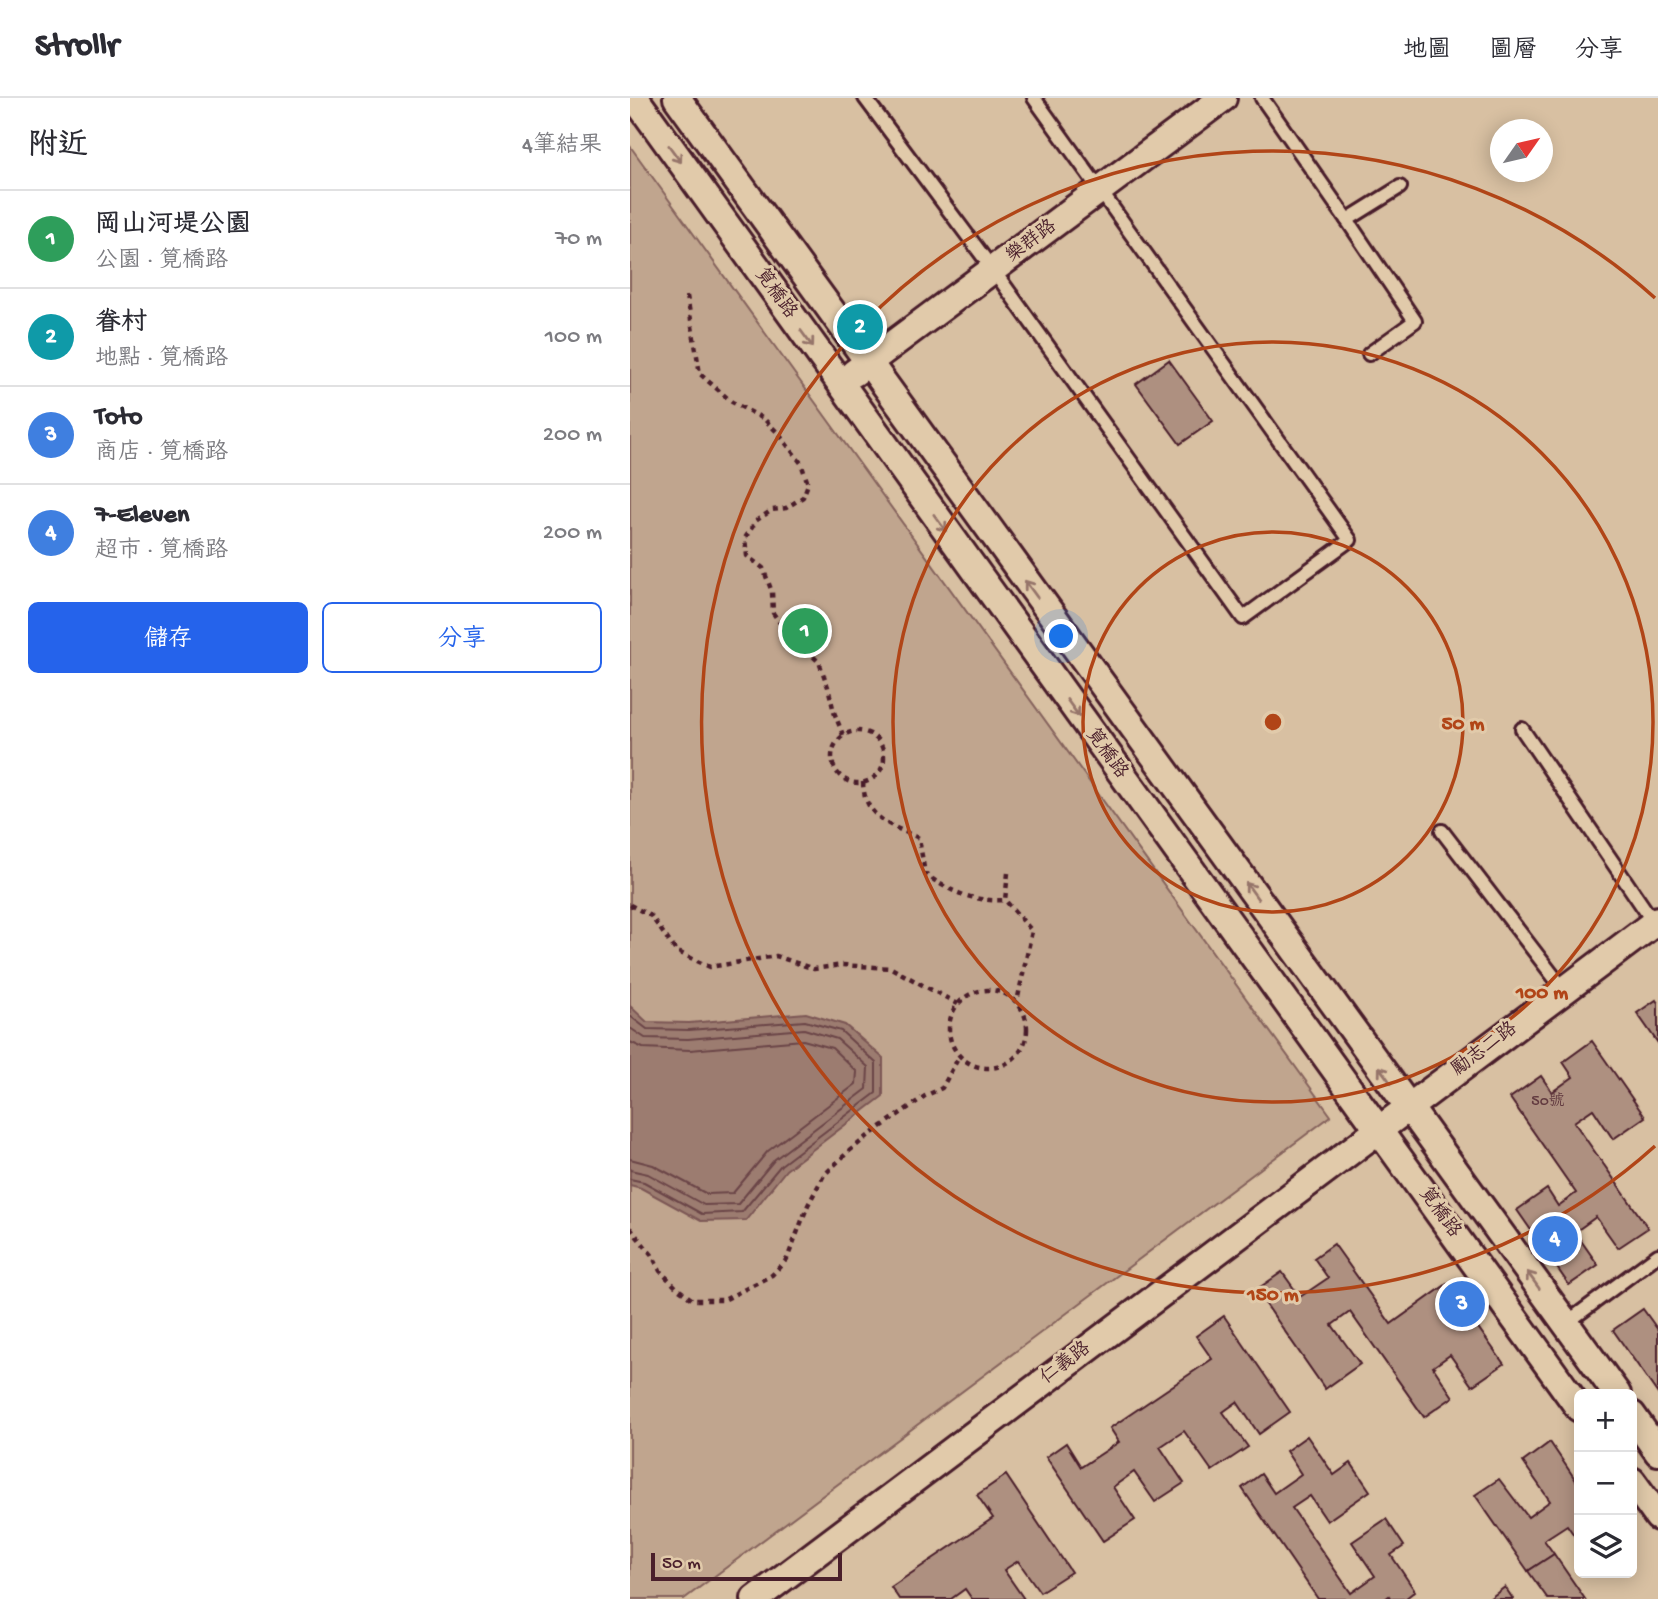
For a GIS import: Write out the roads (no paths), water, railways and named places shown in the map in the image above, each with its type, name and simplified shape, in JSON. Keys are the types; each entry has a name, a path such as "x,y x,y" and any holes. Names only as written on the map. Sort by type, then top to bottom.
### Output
{"street":[{"name":"筧橋路","path":"635,98 1574,1401"},
{"name":"筧橋路","path":"677,98 1565,1324 1609,1389"},
{"name":"樂群路","path":"839,383 994,271 1223,98"},
{"path":"1181,856 1210,834"},
{"name":"勵志二路","path":"1378,1129 1656,922"},
{"name":"仁義路","path":"755,1599 1378,1129"},
{"path":"1637,1422 1658,1452"},
{"path":"1637,1488 1658,1517"}],"lane":[{"path":"864,98 994,271 1243,618 1350,540 1034,98"},
{"path":"1262,98 1415,321 1369,354"},
{"path":"1347,220 1399,187"},
{"path":"1522,729 1656,922"},
{"path":"1442,831 1564,990"},
{"path":"1565,1324 1658,1255"}],"water":[{"path":"630,1006 647,1022 689,1023 806,1013 845,1025 883,1058 883,1096 786,1170 746,1220 701,1221 641,1188 630,1185"}],"place":[{"name":"眷村","path":"860,327"},
{"name":"岡山河堤公園","path":"805,631"},
{"name":"7-Eleven","path":"1555,1239"},
{"name":"Toto","path":"1462,1304"}]}
